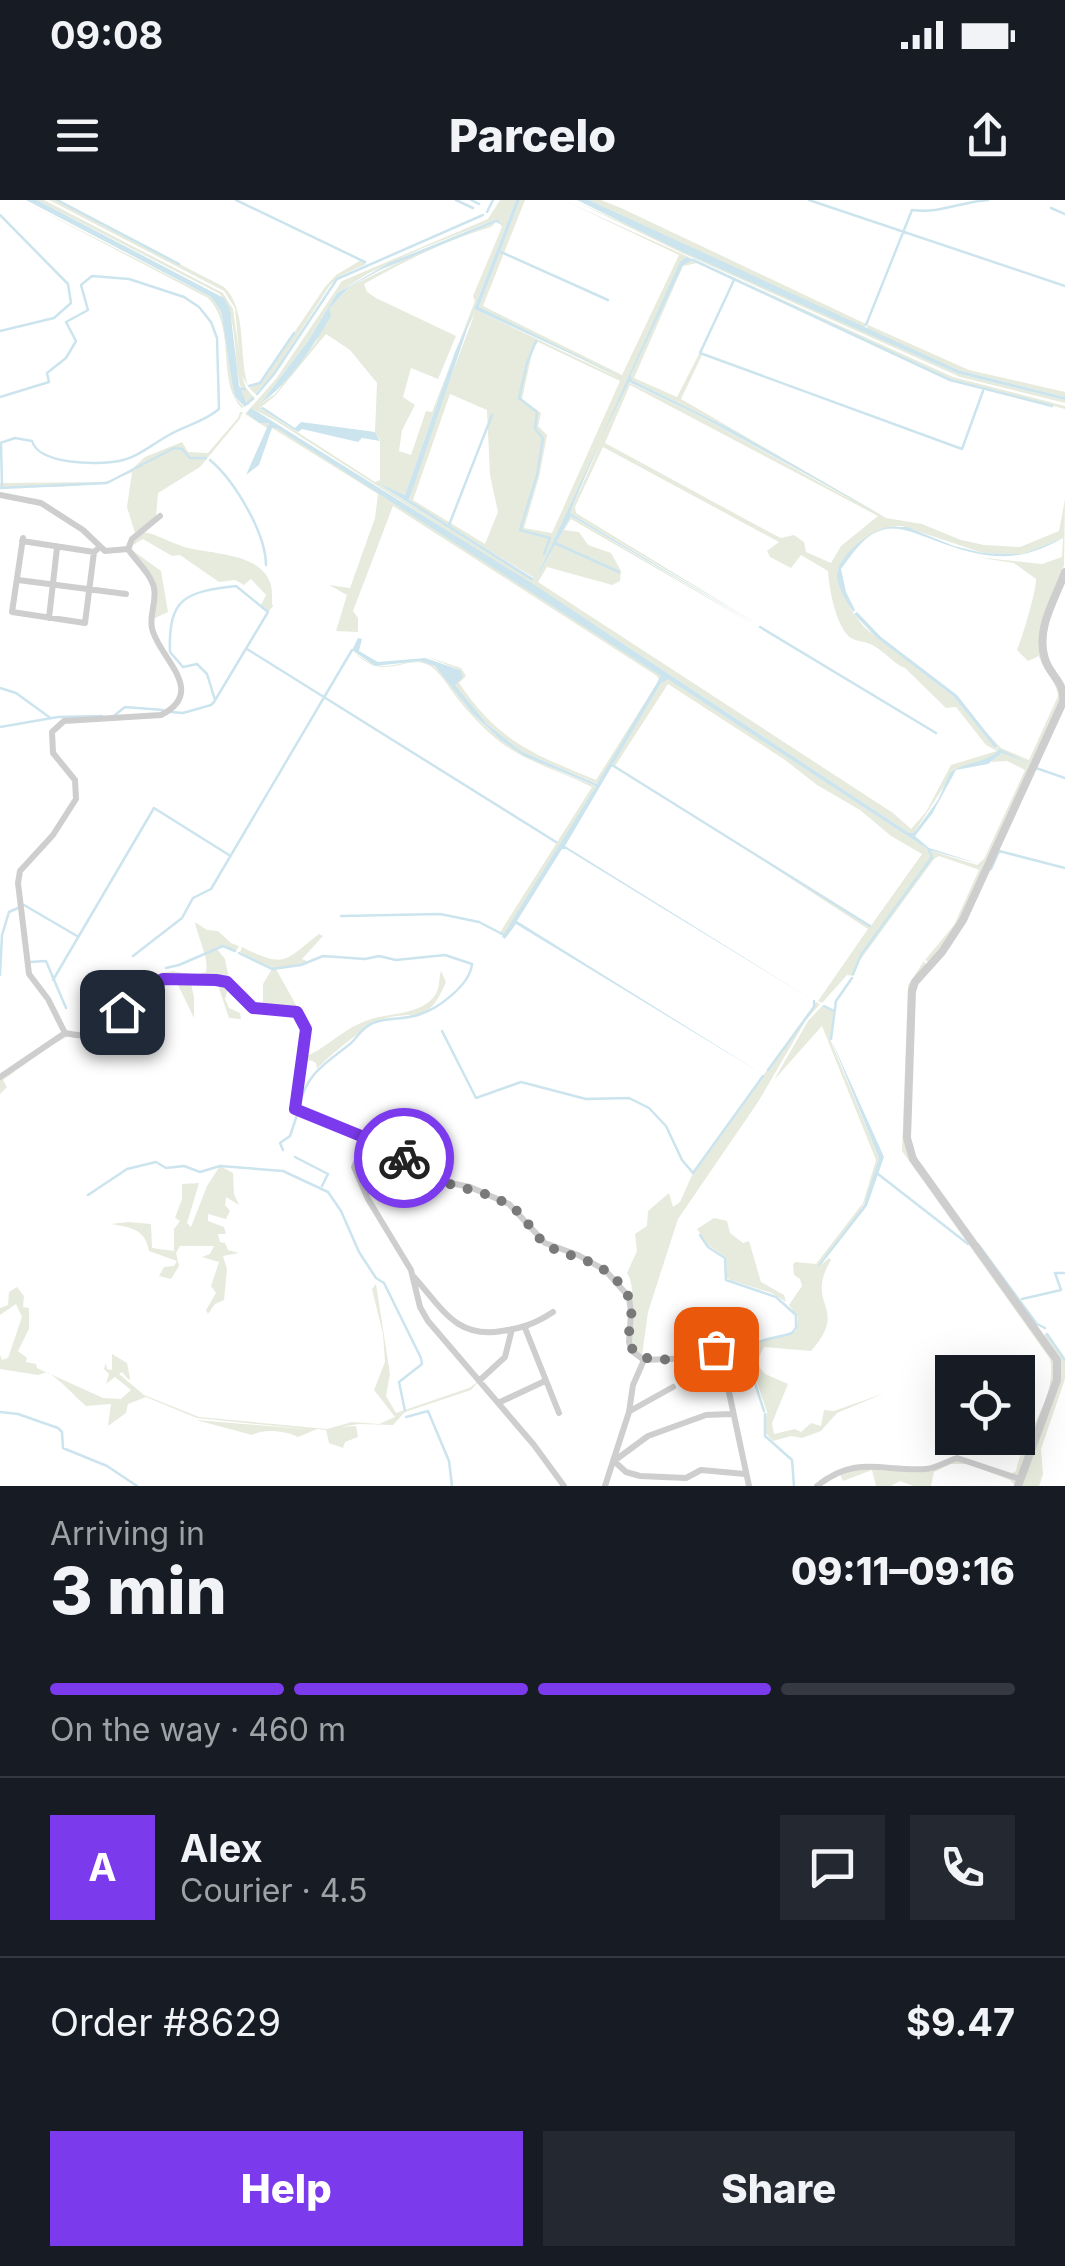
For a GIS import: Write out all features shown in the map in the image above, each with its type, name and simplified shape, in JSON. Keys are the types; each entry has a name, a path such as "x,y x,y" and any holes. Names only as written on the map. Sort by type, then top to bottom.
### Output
{"street":[{"path":"0,495 41,502 84,530 97,549 85,623 12,612 22,540 57,548 97,549 113,552 128,549"},
{"path":"128,549 135,535 160,516"},
{"path":"49,618 57,548"},
{"path":"65,1033 48,999 29,974 18,883 20,871 53,835 76,800 75,780 54,753 52,732 64,721 161,715 172,708 181,686 177,671 152,630 154,589 128,549"},
{"path":"817,1486 833,1474 858,1466 928,1469 957,1458 1019,1482 1057,1380 1057,1360 912,1159 907,1138 915,982 963,920 1063,702 1062,685 1044,658 1043,644 1047,613 1065,572"},
{"path":"18,580 126,594"},
{"path":"0,1077 65,1033 97,1034 116,1028 124,1007 163,979 227,982 253,1008 292,1010 302,1016 305,1039 295,1109 393,1149 427,1178 470,1187 509,1204 544,1243 605,1270 628,1296 632,1351 644,1360 692,1358 720,1350 749,1486"},
{"path":"367,1139 354,1166 368,1199 414,1276 456,1324 480,1334 524,1328 553,1312"},
{"path":"414,1276 420,1306 428,1321 545,1458 564,1486"},
{"path":"524,1328 560,1414"},
{"path":"480,1380 505,1357 512,1329"},
{"path":"605,1486 629,1412 632,1385 644,1360"},
{"path":"498,1403 545,1381"},
{"path":"629,1412 673,1388"},
{"path":"614,1460 648,1436 706,1416 732,1414"},
{"path":"614,1460 626,1472 640,1476 686,1478 700,1470 745,1474"}],"shaded area":[{"path":"21,200 211,297 221,311 235,398 244,407 242,408 234,397 222,324 208,298"},
{"path":"37,200 44,200 223,293 233,309 239,352 235,308 224,291 49,200 56,200 224,287 232,297 240,320 248,386 242,376 246,388 243,389 255,399 245,406 231,320 220,294"},
{"path":"500,200 516,200 474,309 621,379 479,307 520,200 525,200 483,306 622,375 679,255 563,200 953,377 1065,406 950,379 695,260 697,263 683,266 634,378 677,397 699,354 702,355 681,399 886,518 922,524 961,540 1020,547 1059,531 1065,499 1064,565 1042,641 1061,701 953,934 929,962 925,960 954,925 979,870 939,856 934,859 858,963 854,976 847,975 822,1003 818,1001 868,929 730,839 870,927 922,854 668,684 613,764 661,683 668,678 929,850 977,865 984,859 1025,770 1007,761 991,762 1002,753 1030,764 1000,750 986,762 955,769 914,833 909,833 276,421 251,408 262,421 269,422 267,428 245,414 276,379 342,281 488,219","holes":["497,219 502,227 473,296 475,301 456,350 475,313 425,445 409,501 533,577 531,580 378,484 405,495 453,358 432,412 426,411 411,455 399,451 402,430 415,405 403,397 411,368 438,379 456,336 376,298 364,284 425,252 496,222 426,249 349,287 329,309 316,342 275,394 260,404 308,341 337,293 369,273","685,257 692,261 683,264 632,380 727,427 855,502 700,416 628,382 609,422","326,334 350,350 377,383 375,432 380,440 380,480 375,482 260,408 275,396","538,342 620,381 552,533 524,528 547,435 538,426 541,413 522,399 533,348","630,385 878,516 841,546 831,563 806,552 804,542 794,535 781,538 605,443","450,394 487,410 490,475 498,512 485,544 413,500","600,445 570,513 761,626 576,513 575,507 603,447 779,542 767,551 770,557 791,568 801,555 828,571 837,617 851,638 874,646 905,668 946,708 956,707 986,745 997,751 951,765 926,812 911,829 893,813 538,582 547,567 612,585 620,581 621,571 611,553 588,545 579,532 564,530 571,519 756,626 571,516 534,583","902,526 983,553 1023,554 1063,538 1062,557 1042,564 976,557 1014,563 1036,579 1017,650 1028,661 1039,656 1058,696 1029,760 1001,748 981,727 996,749 953,696 864,627 851,610 837,572 849,554 872,535"]},
{"path":"573,200 959,374 1065,403 960,377"},
{"path":"589,200 621,208 866,324 864,328"},
{"path":"361,260 366,264 330,285 273,374 255,394 249,388 260,383 325,287"},
{"path":"868,325 969,370 1065,392 1065,397 958,370 866,329"},
{"path":"243,412 200,467 158,493 156,517 135,533 127,507 132,472 111,480 130,471 145,457 182,442 188,452 208,453"},
{"path":"277,427 662,676 598,784 521,751 487,724 454,685 460,670 425,656 461,668 466,676 459,683 503,733 596,780 659,680 657,676 393,506 353,611 358,618 358,632 336,631 347,595 329,585 350,588 375,518 378,494 272,428"},
{"path":"102,482 68,486 0,487 0,483"},
{"path":"143,532 255,565 271,584 273,606 268,612 261,605 266,595 251,579 244,585 235,580 219,582 180,555 172,556 143,539 132,550 161,571 168,612 153,619 155,586 130,549 131,544"},
{"path":"354,652 378,665 416,661 429,663 446,678 475,716 502,740 596,786 504,935 499,934 592,787 530,760 495,738 471,714 433,668 415,662 387,667 377,666 366,662"},
{"path":"195,922 207,930 218,931 239,946 236,951 223,945 217,949 225,959 230,984 161,979 123,1006 117,1022 116,1005 132,998 153,975 206,972"},
{"path":"319,934 323,936 302,959 309,962 276,969 301,1014 296,1010 263,1009 263,984 272,969 240,952 242,947 268,958 284,959"},
{"path":"924,961 926,965 914,981 907,1148 1053,1356 1055,1379 1035,1433 1049,1387 1050,1359 902,1151 908,985"},
{"path":"441,971 446,982 425,1012 378,1021 317,1069 310,1060 304,1065 302,1058 354,1026 424,1005 436,993"},
{"path":"161,981 217,981 228,989 225,999 241,1019 229,1018 217,982 191,984 194,1018 178,985 160,984 135,1005 154,1017 165,1011 164,1033 145,1022 134,1023 131,1007 125,1012 126,1020 118,1027 111,1032 81,1036 115,1029 126,1007"},
{"path":"816,1002 820,1004 806,1020 758,1102 678,1219 648,1312 642,1356 635,1348 630,1328 632,1293 627,1273 637,1251 635,1234 647,1226 648,1211 669,1193 673,1207 680,1202 693,1173"},
{"path":"822,1006 834,1012 830,1039 879,1158 871,1188 857,1216 820,1266 831,1260 822,1288 828,1314 822,1336 811,1351 764,1347 756,1363 765,1374 788,1384 772,1423 774,1434 795,1429 801,1432 811,1423 821,1426 824,1410 834,1411 885,1393 837,1413 821,1431 773,1441 764,1431 767,1412 749,1359 763,1341 796,1331 798,1317 789,1305 802,1286 794,1275 793,1265 816,1264 863,1203 876,1160 822,1026 774,1080 808,1021"},
{"path":"65,1035 73,1036 56,1043 3,1080 7,1087 0,1094 0,1079"},
{"path":"220,1166 233,1173 239,1205 226,1197 225,1205 230,1211 226,1219 208,1214 208,1221 224,1227 226,1234 218,1234 220,1242 239,1253 223,1256 227,1269 224,1300 208,1314 206,1310 216,1293 211,1286 219,1262 202,1257 210,1254 214,1246 180,1246 176,1253 179,1266 171,1279 159,1276 164,1267 174,1266 177,1261 149,1251 136,1231 111,1224 151,1224 152,1248 174,1251 182,1184 199,1183 187,1223 191,1227 207,1186"},
{"path":"714,1218 727,1221 730,1233 743,1243 749,1241 761,1282 784,1295 786,1302 772,1293 727,1279 726,1257 708,1245 697,1229"},
{"path":"376,1284 390,1374 386,1396 396,1413 479,1381 471,1390 405,1412 393,1425 359,1424 340,1427 356,1426 358,1437 345,1442 343,1448 329,1443 326,1430 197,1418 146,1397 128,1404 126,1413 108,1426 111,1404 86,1406 50,1374 103,1398 121,1399 131,1390 115,1377 106,1384 109,1374 104,1369 106,1363 107,1369 112,1370 112,1354 127,1363 130,1378 119,1374 144,1395 199,1417 327,1429 352,1422 379,1424 395,1417 374,1390 385,1362 372,1289"},
{"path":"17,1287 24,1296 23,1307 29,1308 29,1329 18,1351 27,1358 26,1362 46,1372 38,1375 0,1369 0,1355 2,1360 8,1358 22,1317 16,1304 0,1315 0,1308 8,1305 9,1292"},
{"path":"1046,1333 1065,1360 1065,1379 1041,1449 1043,1474 1039,1486 1020,1486 1030,1455 1035,1455 1035,1441 1059,1369 1043,1337"},
{"path":"196,1420 315,1430 298,1437 275,1431 252,1435"},
{"path":"1027,1455 1019,1476 1010,1474 1016,1471 1020,1457"},
{"path":"960,1460 1015,1480 1016,1486 968,1464 951,1464 934,1472 931,1486 900,1481 891,1486 876,1486 872,1470 843,1481 839,1472 854,1468 920,1470"}],"water":[{"path":"26,200 37,200 224,298 230,309 245,407 235,397 221,311 211,297"},
{"path":"516,200 520,200 479,307 623,378 474,309"},
{"path":"577,200 589,200 958,370 1065,400 959,374 683,252"},
{"path":"497,219 502,225 496,222 380,270 349,287 329,309 331,316 300,363 260,404 308,341 337,293 389,263"},
{"path":"686,257 693,260 683,265 632,380 727,427 888,519 700,416 629,382 600,440 680,262"},
{"path":"473,312 409,500 533,578 532,581 377,483 405,495"},
{"path":"251,408 533,584 909,833 914,833 956,769 988,758 1000,749 1030,764 1002,753 988,764 956,770 932,814 915,836 929,848 980,864 929,850 668,679 661,683 565,846 816,1002 566,849 562,849 517,921 764,1075 516,924 505,939 502,937 596,786 524,756 501,740 473,714 435,666 420,661 375,666 352,650 358,638 362,639 359,651 378,662 425,658 460,670 463,677 455,685 487,724 521,751 597,784 661,676 277,428 272,428 259,465 246,475 269,423 259,423 247,413"},
{"path":"260,408 295,428 301,422 375,432 380,441 362,438 358,442 302,429 298,432"},
{"path":"599,443 570,513 760,627 571,516 534,583"},
{"path":"907,527 983,553 1022,554 982,554 949,546 905,530 878,531 862,543 841,569 853,612 838,583 839,566 857,544 873,533 881,529"},
{"path":"857,612 881,637 957,695 998,747 953,696 876,637 854,614"},
{"path":"831,1039 884,1157 867,1206 820,1266 864,1205 879,1158"}],"waterway":[{"path":"57,200 179,264"},
{"path":"236,200 365,262"},
{"path":"456,200 473,208"},
{"path":"471,200 479,204"},
{"path":"487,212 493,200"},
{"path":"809,200 1065,286"},
{"path":"866,325 912,210 988,200"},
{"path":"1051,208 1065,214"},
{"path":"0,215 68,284 71,303 54,318 0,331"},
{"path":"257,394 337,279 483,215"},
{"path":"501,252 608,300"},
{"path":"693,260 950,380 1052,406"},
{"path":"0,397 49,382 47,373 66,358 76,341 66,322 88,310 81,285 92,276 129,279 184,297 199,307 217,338 219,409 132,457 110,462 70,462 46,455 32,441 15,438 0,443"},
{"path":"734,280 700,353 962,449 983,391"},
{"path":"249,386 260,383 294,333"},
{"path":"536,341 519,398 537,412 535,429 543,438 537,475 520,530 550,538 544,554"},
{"path":"240,389 245,389"},
{"path":"247,404 253,398"},
{"path":"449,525 492,415"},
{"path":"1,444 2,486"},
{"path":"0,488 107,483 174,448 182,449 190,458 206,458"},
{"path":"210,460 247,508 261,538 266,565"},
{"path":"555,543 619,572"},
{"path":"171,712 183,713 214,702 268,612 236,586 193,595 172,619 170,652 183,667 197,664 207,674 215,700"},
{"path":"760,627 936,733"},
{"path":"247,649 556,842"},
{"path":"133,956 182,918 193,898 211,889 352,650"},
{"path":"0,688 16,693 49,717"},
{"path":"115,715 125,707 163,710"},
{"path":"0,727 58,717 102,716"},
{"path":"612,765 870,926"},
{"path":"1036,768 1065,778"},
{"path":"53,980 154,808 229,855"},
{"path":"853,974 861,955 932,857 929,850"},
{"path":"991,869 999,851 1065,868"},
{"path":"24,905 77,936"},
{"path":"0,975 2,935 9,912 18,908"},
{"path":"341,916 440,914 479,922 504,935"},
{"path":"166,968 223,946 235,951"},
{"path":"239,953 272,969 301,965 323,956 379,956 396,960 445,955 472,964 466,980 435,1007 366,1027 311,1078 299,1108"},
{"path":"30,962 46,961 66,1008"},
{"path":"831,1039 836,1001 852,978"},
{"path":"768,1070 814,1007 814,1001"},
{"path":"824,1006 834,1011"},
{"path":"442,1031 476,1098 521,1082 586,1099 629,1098 649,1108 666,1126 682,1160 693,1173 763,1076"},
{"path":"283,1150 280,1143 290,1136 297,1115"},
{"path":"295,1157 328,1174 322,1186"},
{"path":"88,1195 127,1169 156,1162 166,1168 184,1166 200,1172 220,1166 283,1171 328,1192 359,1252 376,1278 384,1283 421,1358 422,1364 399,1382 405,1411"},
{"path":"878,1174 968,1244"},
{"path":"700,1235 708,1247 725,1258 726,1280 776,1297 796,1315 792,1333 760,1342 747,1358 764,1411"},
{"path":"978,1244 1037,1324 1045,1328"},
{"path":"1022,1299 1061,1290 1055,1273 1065,1273"},
{"path":"1047,1334 1065,1360"},
{"path":"406,1417 428,1411 449,1461 452,1486"},
{"path":"0,1412 58,1428 63,1448 107,1466 137,1486"},
{"path":"765,1414 765,1436 792,1460 794,1486"}],"way so far":[{"path":"404,1158 427,1178 470,1187 509,1204 544,1243 605,1270 628,1296 632,1351 644,1360 692,1358 716,1349"}],"route":[{"path":"122,1012 152,984 174,979 222,980 253,1008 287,1008 297,1012 306,1029 295,1109 393,1149 404,1158"}]}
